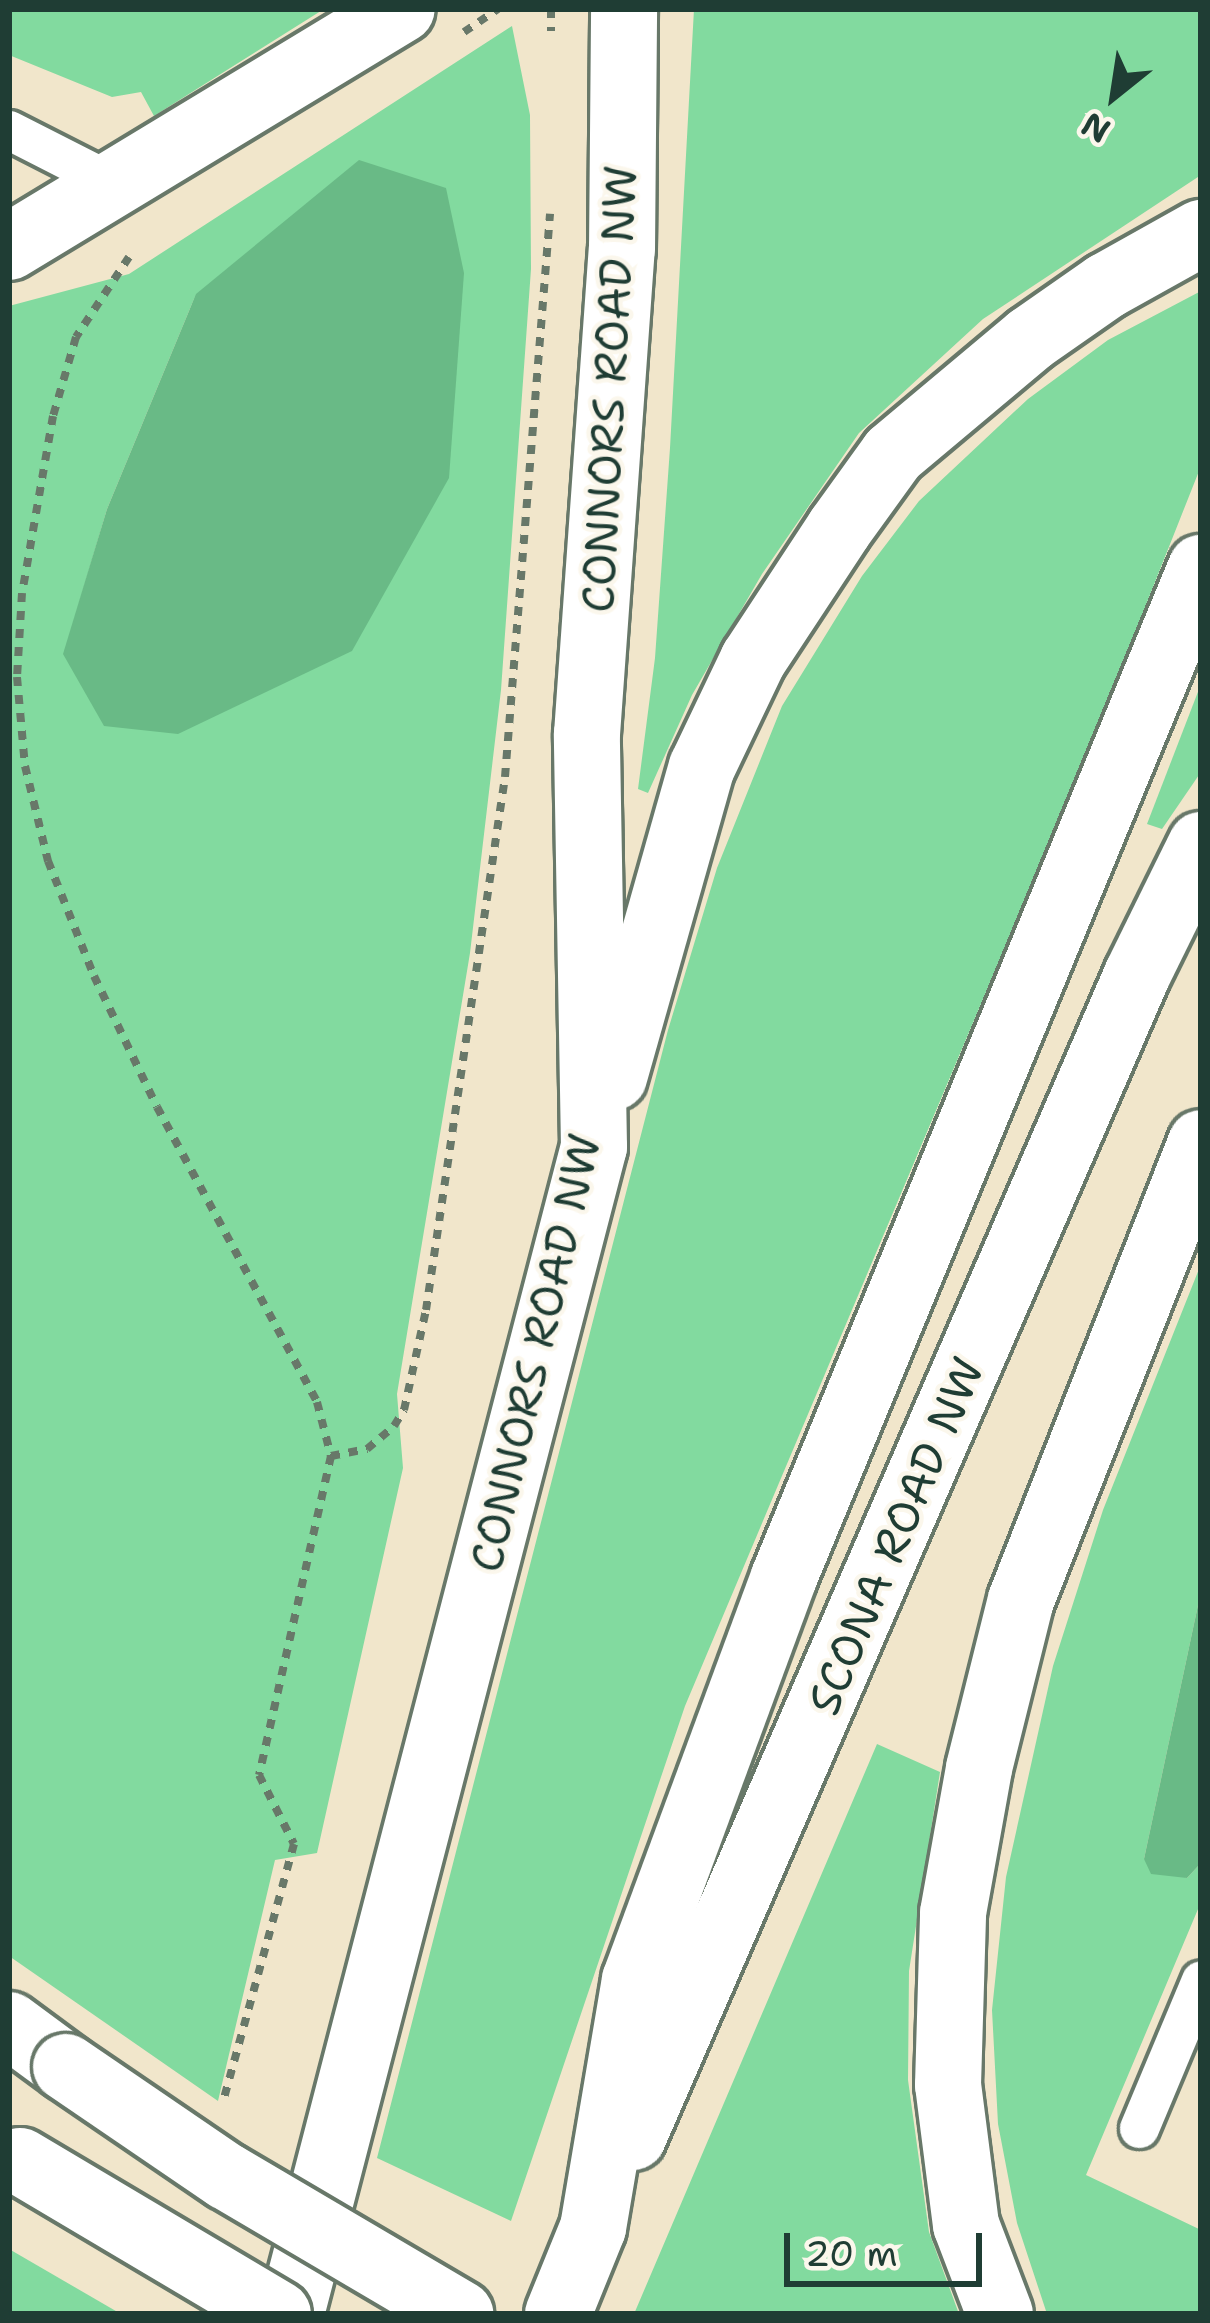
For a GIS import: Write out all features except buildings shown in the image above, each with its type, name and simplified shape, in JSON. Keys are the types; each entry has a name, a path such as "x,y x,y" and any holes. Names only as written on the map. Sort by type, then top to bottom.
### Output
{"main road":[{"path":"9,247 113,183 425,25"},
{"name":"CONNORS ROAD NW","path":"291,2314 594,1147 587,734 620,271 625,32"},
{"path":"594,1147 701,767 753,660 893,454 1030,339 1106,286 1201,233"},
{"path":"558,2314 593,2228 635,1981 784,1577 1201,568"},
{"name":"SCONA ROAD NW","path":"593,2228 1137,975 1201,844"},
{"path":"1000,2314 966,2225 948,2085 953,1913 979,1768 1021,1600 1201,1143"},
{"path":"9,2025 226,2176 460,2314"},
{"path":"14,2157 278,2314"}],"lane":[{"path":"9,130 113,183"},
{"path":"1138,2128 1201,1980"}],"path":[{"path":"425,25 498,9"},
{"path":"331,1456 367,1449 394,1426 404,1410 426,1310 505,777 550,210"},
{"path":"141,246 92,306 76,337 53,416 22,593 17,677 25,766 48,862 94,976 182,1156 317,1402 331,1456 260,1775 294,1844 221,2109"}],"green space":[{"path":"9,9 324,9 154,116 141,92 112,97 9,55"},
{"path":"694,9 1201,9 1201,175 983,319 859,433 762,574 692,695 648,793 638,789 655,658"},
{"path":"512,26 530,115 531,269 501,690 470,953 397,1394 403,1468 317,1853 275,1860 218,2101 9,1956 9,306 129,274","holes":["196,294 64,654 107,509"]},
{"path":"359,160 446,188 464,273 449,478 352,651 178,734 104,726 63,654 107,509 196,294"},
{"path":"1201,291 1201,466 1096,731 685,1706 511,2221 377,2158 668,1030 717,868 782,706 862,576 919,501 1028,399 1108,340"},
{"path":"1201,684 1201,772 1162,829 1147,824"},
{"path":"1201,1264 1201,1591 1144,1859 1187,1878 1201,1863 1201,1902 1086,2175 1201,2230 1201,2314 1047,2314 1017,2223 998,2124 992,2010 1006,1877 1053,1666 1103,1510"},
{"path":"1201,1591 1201,1863 1187,1878 1151,1874 1144,1859"},
{"path":"877,1744 940,1772 909,1971 908,2080 929,2232 959,2314 634,2314"},
{"path":"9,2249 121,2314 9,2314"}]}
